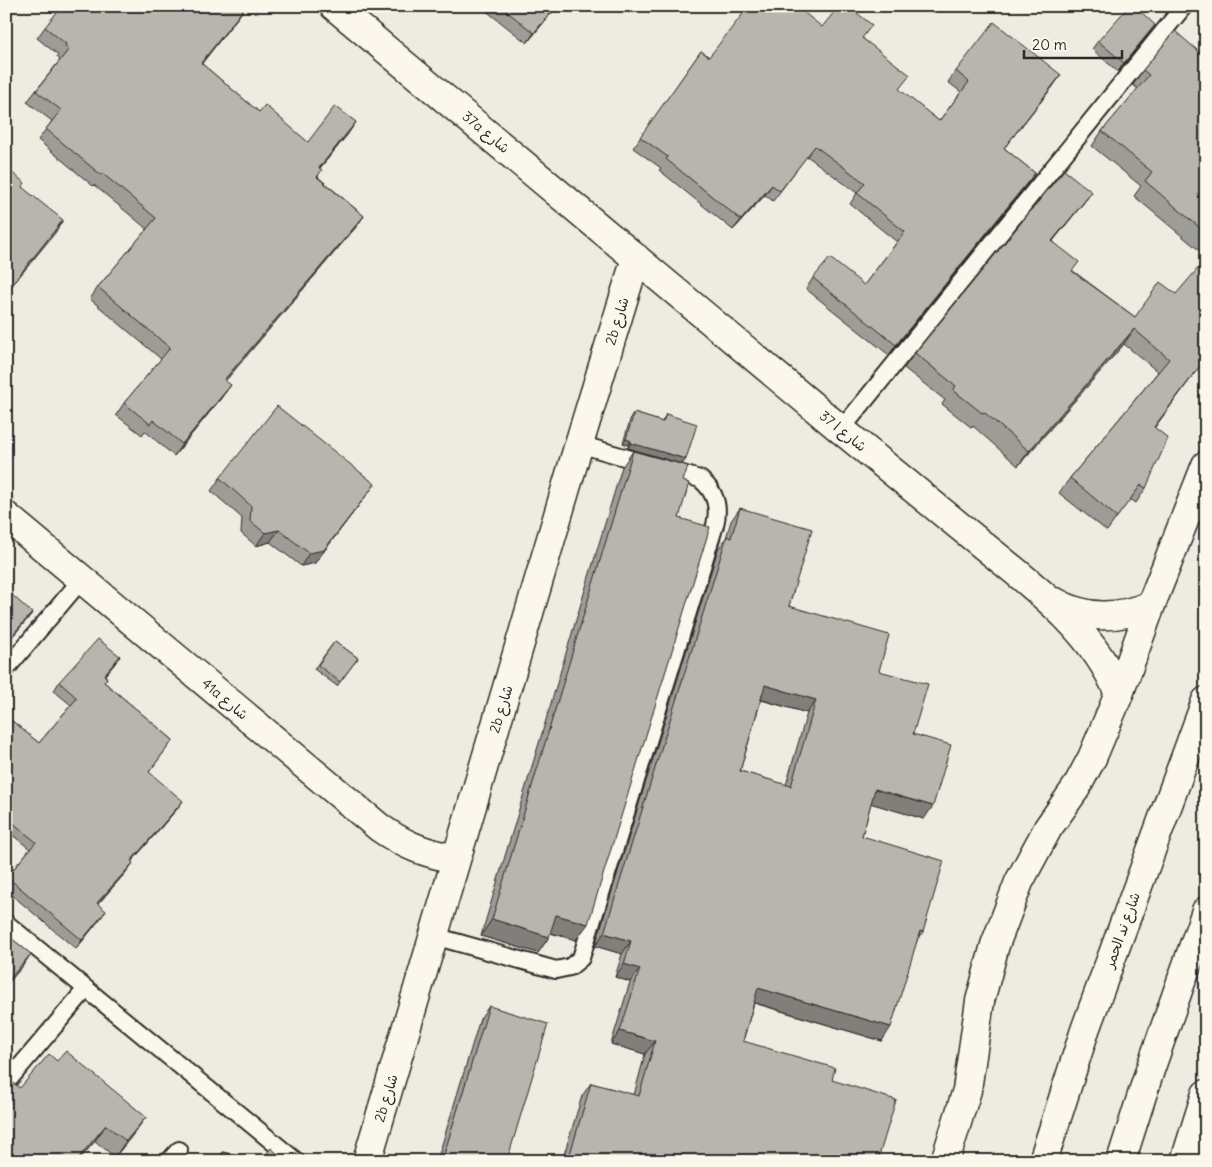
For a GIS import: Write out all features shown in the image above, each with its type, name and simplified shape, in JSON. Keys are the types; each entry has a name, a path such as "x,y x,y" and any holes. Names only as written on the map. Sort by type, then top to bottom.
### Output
{"street":[{"name":"37a شارع","path":"334,6 636,258"},
{"name":"شارع ا 37","path":"636,258 841,430 1051,600 1066,609 1100,617 1118,616 1135,612 1151,605"},
{"name":"2b شارع","path":"367,1161 636,258"},
{"path":"945,1161 967,1090 980,1001 998,936 1018,882 1048,828 1076,788 1092,758 1119,694 1151,605 1206,465"},
{"name":"41a شارع","path":"6,516 380,828 397,840 416,849 456,859"},
{"name":"شارع ا 37","path":"1051,600 1102,659 1112,676 1119,694"},
{"name":"شارع ند الحمر","path":"1043,1161 1085,1030 1206,702"},
{"path":"1121,1161 1150,1070 1206,911"},
{"path":"1185,1161 1200,1124 1206,1094"}],"lane":[{"path":"841,430 1184,6"},
{"path":"434,936 556,970 570,967 581,958 715,525 718,514 715,499 708,485 700,479 580,444"},
{"path":"6,668 82,579"},
{"path":"6,923 296,1161"},
{"path":"6,1083 86,988"}],"building":[{"path":"62,6 246,6 201,63 259,112 265,105 308,142 335,106 356,122 319,168 322,170 317,177 364,216 224,380 231,385 182,444 153,420 150,424 124,403 170,348 98,287 156,218 46,129 61,110 36,91 69,49 65,46 66,44 45,27"},
{"path":"500,6 556,6 534,33"},
{"path":"749,6 796,6 822,27 839,6 848,6 872,25 862,38 910,75 899,89 939,121 969,82 956,71 994,22 1061,75 1004,148 1035,173 896,345 813,278 830,258 864,285 905,232 857,193 865,183 815,146 780,191 772,185 741,220 666,159 668,157 640,137 701,51 709,57"},
{"path":"1129,6 1135,6 1155,25 1124,63 1098,41"},
{"path":"1175,31 1204,56 1206,54 1206,233 1145,181 1152,172 1102,131 1149,75 1143,70"},
{"path":"6,168 25,183 22,187 63,220 6,292"},
{"path":"1064,170 1092,192 1052,241 1079,262 1072,271 1135,317 1160,282 1176,294 1206,259 1206,336 1202,340 1206,343 1206,358 1154,427 1168,438 1146,488 1141,485 1117,517 1070,478 1169,359 1134,329 1029,451 984,412 982,413 953,390 956,386 915,353"},
{"path":"277,406 375,484 324,550 309,553 279,530 265,533 250,521 251,506 220,478"},
{"path":"634,413 663,422 666,414 697,424 686,459 631,443 631,441 626,439"},
{"path":"633,451 688,466 683,481 689,483 679,518 710,527 588,924 556,915 549,937 492,919"},
{"path":"740,508 812,529 789,606 889,635 879,671 928,684 913,734 951,745 933,806 875,789 862,836 944,861 923,932 920,931 891,1027 758,988 743,1041 835,1068 832,1080 896,1100 879,1156 882,1157 881,1161 568,1161 591,1083 639,1096 655,1041 620,1031 640,969 624,964 631,941 604,933 727,536 731,538","holes":["765,685 816,700 791,786 740,771"]},
{"path":"11,594 32,613 6,642 6,596 8,597"},
{"path":"98,639 120,656 104,675 107,678 104,682 173,740 149,772 183,801 131,861 133,863 97,903 106,911 82,940 7,877 36,842 6,817 6,716 39,743 77,698 59,682"},
{"path":"335,641 358,658 340,682 318,665"},
{"path":"6,934 31,954 6,983"},
{"path":"489,1006 548,1024 507,1161 442,1161"},
{"path":"66,1051 146,1117 126,1141 106,1125 76,1161 6,1161 6,1078 20,1088 49,1054 57,1061"},
{"path":"271,1148 286,1161 261,1161"},
{"path":"223,1152 255,1161 221,1161"}]}
